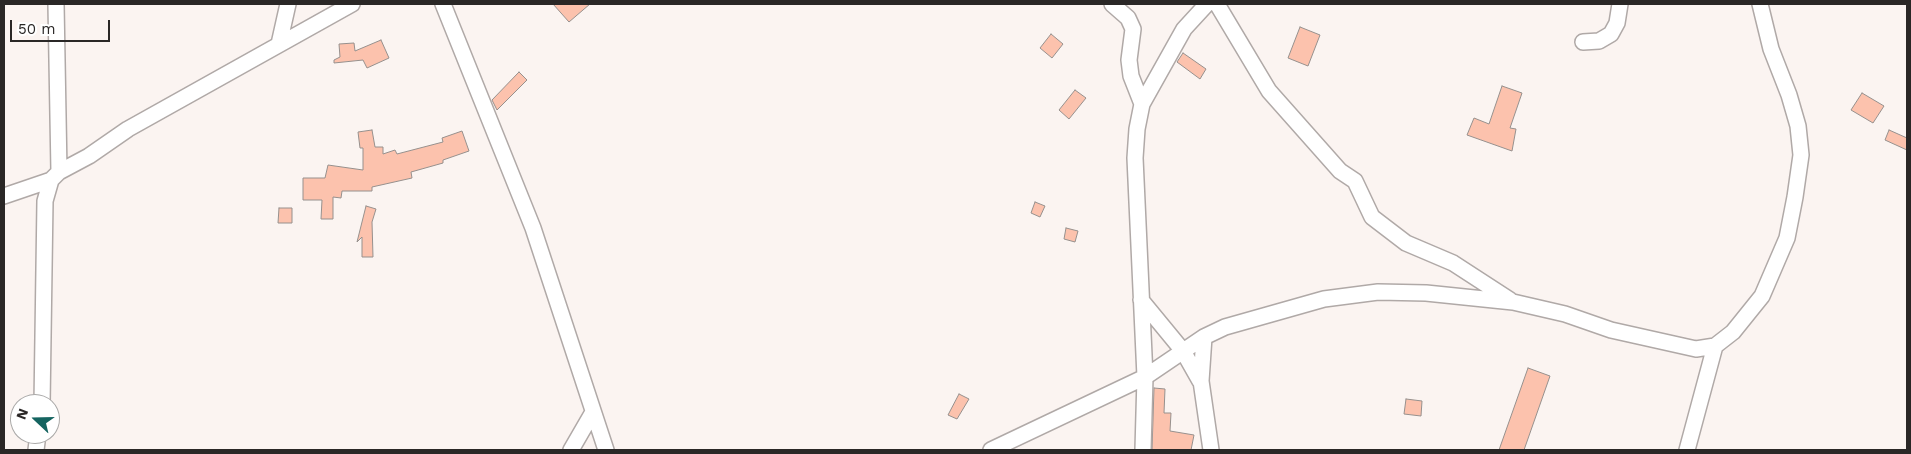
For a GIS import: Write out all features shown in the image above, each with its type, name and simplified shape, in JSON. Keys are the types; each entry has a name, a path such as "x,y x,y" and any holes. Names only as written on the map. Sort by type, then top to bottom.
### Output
{"street":[{"path":"42,394 45,201 55,176 56,4"},
{"path":"279,44 288,4"},
{"path":"4,196 55,176 89,156 128,129 352,4"},
{"path":"443,4 533,228 606,450"},
{"path":"1112,4 1128,18 1133,29 1130,68 1142,104"},
{"path":"1143,450 1145,377 1134,158 1137,130 1142,104 1184,29 1207,4"},
{"path":"1217,4 1269,91 1340,171 1354,181 1361,190 1372,217 1406,243 1452,263 1513,302"},
{"path":"1584,42 1599,41 1612,34 1617,23 1620,4"},
{"path":"991,450 1145,377 1204,337 1247,320 1324,299 1378,292 1426,293 1513,302 1566,314 1611,330 1696,348 1715,346 1733,332 1762,296 1787,238 1796,188 1800,155 1798,126 1789,95 1771,49 1760,4"},
{"path":"1141,300 1183,351 1201,381"},
{"path":"1204,337 1201,381 1211,450"},
{"path":"1687,450 1715,346"},
{"path":"571,450 593,412"}],"building":[{"path":"553,4 590,4 569,22"},
{"path":"1300,27 1320,35 1308,66 1288,58"},
{"path":"1051,34 1063,44 1052,58 1040,48"},
{"path":"381,40 389,58 367,68 363,60 334,63 334,60 340,57 339,44 354,43 355,51"},
{"path":"1183,53 1206,69 1200,79 1177,62"},
{"path":"519,72 527,80 497,110 492,100"},
{"path":"1502,86 1522,93 1510,128 1516,129 1512,151 1467,135 1474,118 1489,124"},
{"path":"1075,90 1086,98 1069,119 1059,110"},
{"path":"1862,93 1884,106 1873,123 1851,110"},
{"path":"372,130 375,147 383,147 383,154 395,150 397,154 443,142 442,138 462,131 469,151 443,160 443,163 411,172 412,178 372,187 372,191 342,191 341,198 333,197 333,219 321,219 322,200 303,200 303,178 325,178 328,165 363,170 363,148 360,148 358,132"},
{"path":"1889,130 1907,138 1907,150 1885,140"},
{"path":"1035,202 1045,206 1040,217 1031,213"},
{"path":"366,206 376,209 372,222 373,257 362,257 362,237 357,242"},
{"path":"279,208 292,208 292,223 278,223"},
{"path":"1066,228 1078,231 1075,242 1064,239"},
{"path":"1528,368 1550,376 1524,450 1499,450"},
{"path":"1154,388 1165,389 1164,413 1171,413 1170,431 1194,435 1191,450 1152,450"},
{"path":"959,394 969,399 957,419 948,415"},
{"path":"1406,399 1422,401 1421,416 1404,414"}]}
